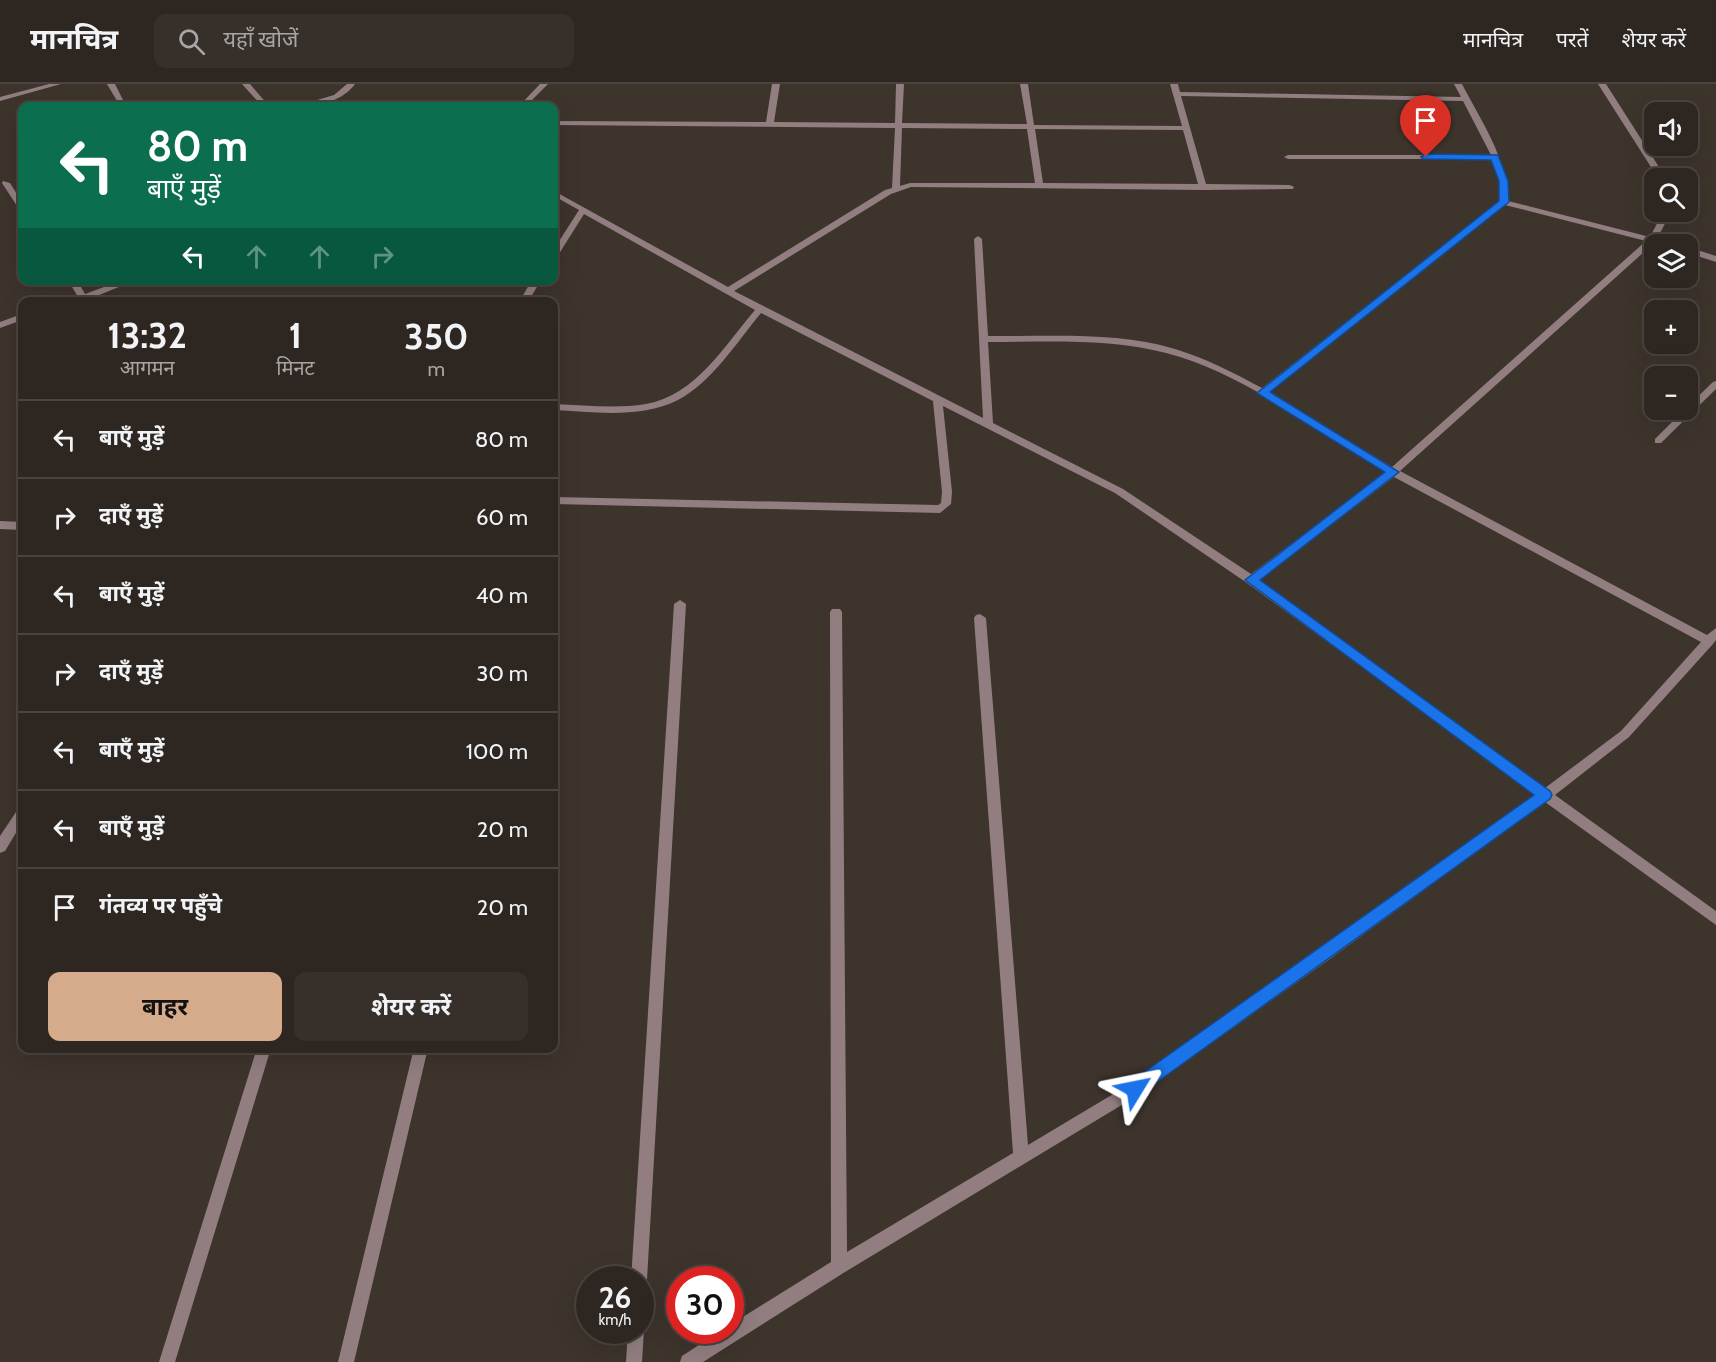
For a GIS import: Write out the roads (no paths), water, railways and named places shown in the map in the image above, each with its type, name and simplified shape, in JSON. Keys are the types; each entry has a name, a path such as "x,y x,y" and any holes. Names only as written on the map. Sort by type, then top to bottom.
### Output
{"street":[{"path":"0,99 57,84"},
{"path":"111,84 121,102"},
{"path":"246,84 262,102"},
{"path":"314,102 348,90 351,84"},
{"path":"526,102 544,84"},
{"path":"771,124 776,84"},
{"path":"896,188 900,84"},
{"path":"1023,84 1040,187"},
{"path":"1174,84 1203,188"},
{"path":"1458,84 1495,157 1503,181 1504,202"},
{"path":"1602,84 1656,168"},
{"path":"1176,94 1466,99"},
{"path":"558,123 1185,128"},
{"path":"1288,157 1495,157"},
{"path":"6,183 18,201"},
{"path":"729,291 896,188 910,185 1290,187"},
{"path":"558,196 760,309 1119,491 1251,580 1716,919"},
{"path":"1504,202 1644,238"},
{"path":"1262,393 1504,202"},
{"path":"558,249 582,211"},
{"path":"978,239 986,339 988,424"},
{"path":"1251,580 1393,472 1644,247"},
{"path":"1698,253 1716,259"},
{"path":"86,297 118,285"},
{"path":"558,407 632,407 655,405 674,399 689,389 760,309"},
{"path":"0,325 18,318"},
{"path":"688,1362 838,1266 1135,1089 1545,795 1625,734 1713,637 1393,472 1262,393 1192,358 1145,345 986,339"},
{"path":"1658,441 1716,384"},
{"path":"558,501 940,509 946,504 947,492 938,400"},
{"path":"0,525 18,526"},
{"path":"640,1266 680,604"},
{"path":"836,612 838,1266"},
{"path":"980,618 1021,1155"},
{"path":"0,823 18,820"},
{"path":"0,847 18,823"},
{"path":"167,1362 262,1053"},
{"path":"346,1362 420,1053"},
{"path":"634,1362 635,1344"}]}
